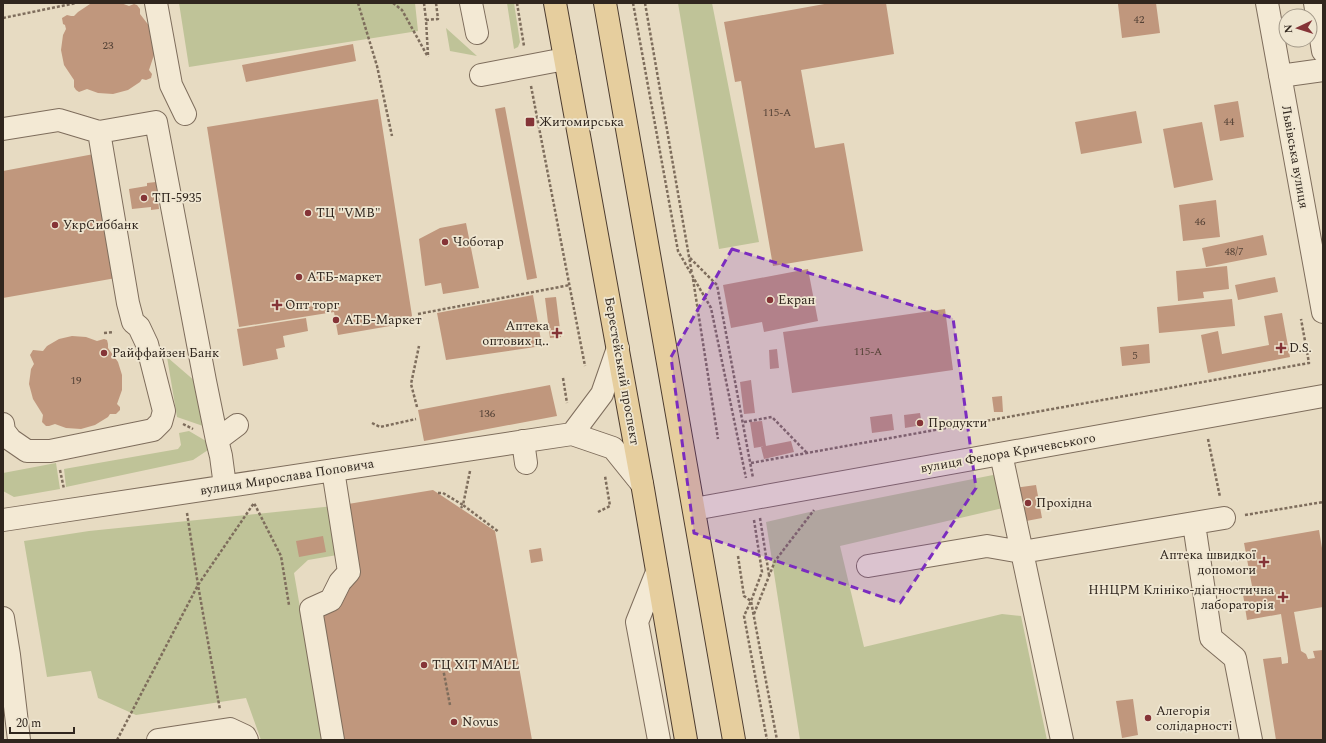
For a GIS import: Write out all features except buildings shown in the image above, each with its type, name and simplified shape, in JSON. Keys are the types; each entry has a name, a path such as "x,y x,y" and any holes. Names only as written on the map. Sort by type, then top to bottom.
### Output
{"main road":[{"name":"Берестейський проспект","path":"555,3 618,348 686,740"},
{"path":"605,3 734,740"}],"street":[{"path":"156,3 171,85 186,114"},
{"path":"470,3 477,33"},
{"name":"Львівська вулиця","path":"1267,3 1323,312"},
{"path":"1315,3 1323,51"},
{"path":"481,75 565,60"},
{"path":"1280,76 1323,70"},
{"path":"3,129 59,120 99,132 156,122 221,456 225,486"},
{"path":"3,424 4,431 11,440 27,451 50,451 153,430 161,422 164,411 147,344 139,327 133,322 128,303 99,132"},
{"path":"572,434 602,394 618,348"},
{"name":"вулиця Федора Кричевського","path":"694,509 1323,396"},
{"path":"217,440 237,425"},
{"name":"вулиця Мирослава Поповича","path":"3,520 572,434 613,448 642,484"},
{"path":"523,441 526,463"},
{"path":"1002,454 1062,740"},
{"path":"333,470 348,572 340,582 331,600 311,609 333,740"},
{"path":"868,566 987,546 1022,552 1224,518"},
{"path":"1194,524 1211,638 1235,658 1251,740"},
{"path":"657,572 637,622 659,740"},
{"path":"3,618 19,740"},
{"path":"158,740 230,729 245,736 247,740"}],"path":[{"path":"3,18 76,3"},
{"path":"358,3 377,66 392,136"},
{"path":"393,3 402,10 428,57 424,3"},
{"path":"426,20 438,19 436,3"},
{"path":"517,3 527,66 585,366"},
{"path":"633,3 678,251 711,308 750,499 762,572 752,601 744,616 767,740"},
{"path":"645,3 693,278 718,438"},
{"path":"689,257 717,285 751,463 1309,363"},
{"path":"418,314 570,284"},
{"path":"104,333 113,332"},
{"path":"417,407 411,384 419,346"},
{"path":"113,351 119,350"},
{"path":"563,378 568,408"},
{"path":"744,422 772,417 807,453"},
{"path":"162,418 186,425 217,440"},
{"path":"372,423 380,427 416,419"},
{"path":"1207,434 1224,518 1323,502"},
{"path":"462,506 470,471"},
{"path":"598,512 610,506 605,476"},
{"path":"438,493 442,493 499,532"},
{"path":"117,740 198,585 254,503"},
{"path":"754,615 775,561 815,509"},
{"path":"187,512 198,585 224,730"},
{"path":"738,556 744,596 752,601 777,740"},
{"path":"441,658 450,705"}],"highlighted area":[{"path":"732,249 953,318 976,488 900,603 694,533 671,357"}],"green space":[{"path":"179,3 415,3 418,31 189,67"},
{"path":"507,3 514,3 520,42 518,47 514,49"},
{"path":"678,3 712,3 759,242 719,249"},
{"path":"446,28 477,56 450,51"},
{"path":"167,357 196,382 203,426 177,417"},
{"path":"189,431 206,441 208,450 193,460 66,487 64,469 178,449 181,445 179,433"},
{"path":"56,463 60,489 14,497 3,491 3,473"},
{"path":"998,474 1003,508 840,546 864,647 1002,614 1021,616 1047,740 800,740 766,522"},
{"path":"334,506 343,554 308,560 294,573 323,740 261,740 246,698 136,715 98,698 91,671 47,677 24,541 89,531"}],"place":[{"name":"Житомирська","path":"530,122"},
{"name":"ТП-5935","path":"144,198"},
{"name":"ТЦ \"VMB\"","path":"308,213"},
{"name":"УкрСиббанк","path":"55,225"},
{"name":"Чоботар","path":"445,242"},
{"name":"АТБ-маркет","path":"299,277"},
{"name":"Екран","path":"770,300"},
{"name":"Опт торг","path":"277,305"},
{"name":"АТБ-Маркет","path":"336,320"},
{"name":"Аптека оптових ц‥","path":"557,333"},
{"name":"D.S.","path":"1281,348"},
{"name":"Райффайзен Банк","path":"104,353"},
{"name":"Продукти","path":"920,423"},
{"name":"Прохідна","path":"1028,503"},
{"name":"Аптека швидкої допомоги","path":"1264,562"},
{"name":"ННЦРМ Клініко-діагностична лабораторія","path":"1283,597"},
{"name":"ТЦ ХІТ MALL","path":"424,665"},
{"name":"Алегорія солідарності","path":"1148,718"},
{"name":"Novus","path":"454,722"}]}
